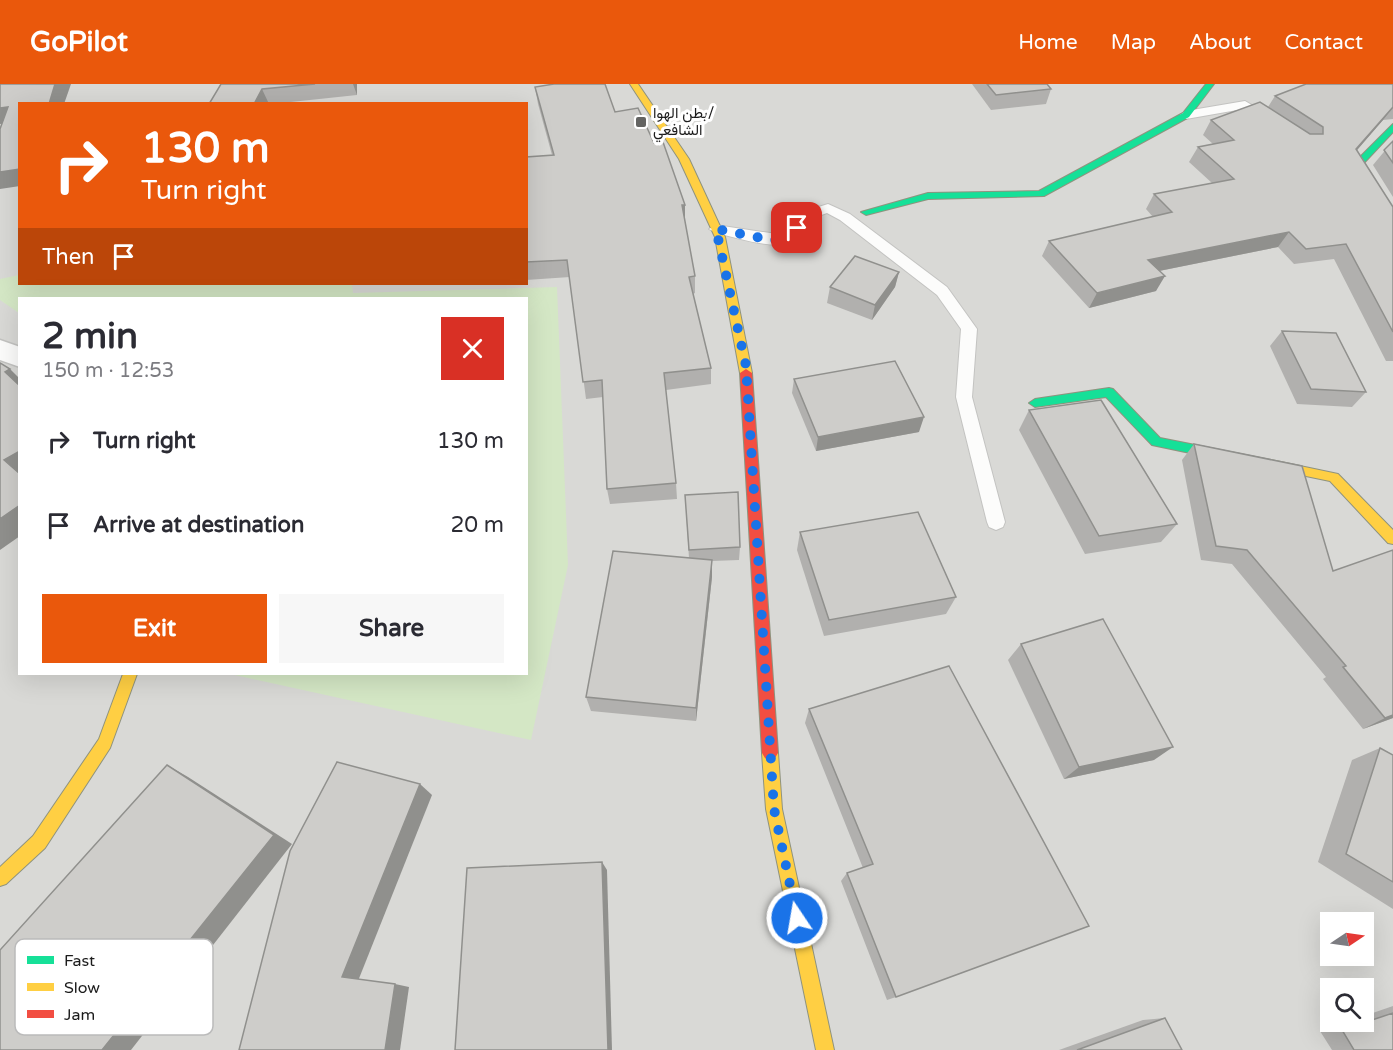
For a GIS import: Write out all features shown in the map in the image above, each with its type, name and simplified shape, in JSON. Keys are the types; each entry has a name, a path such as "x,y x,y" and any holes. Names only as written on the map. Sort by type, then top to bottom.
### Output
{"street":[{"path":"634,84 684,159 716,229 746,366 774,809 825,1050"},
{"path":"867,212 928,196 1041,194 1186,115 1210,84"},
{"path":"1393,127 1358,164 1393,220"},
{"path":"0,350 18,356"},
{"path":"1035,403 1109,392 1156,442 1334,477 1393,539"},
{"path":"0,878 39,842 105,743 130,675"}],"lane":[{"path":"1186,115 1245,105 1280,127"},
{"path":"716,229 771,240 787,240 808,215 828,208 845,217 942,291 969,329 964,397 996,522"}],"shaded area":[{"path":"0,84 1393,84 1393,1050 0,1050"}],"green space":[{"path":"18,275 18,285 352,285 353,293 557,287 568,565 531,740 235,675 528,675 528,297 18,297 18,312 0,300 0,279"}],"building":[{"path":"0,84 55,84 50,102 18,102 18,169 0,172 0,129 8,107 0,108"},
{"path":"221,84 315,84 262,89 255,102 210,102"},
{"path":"554,84 605,84 615,112 638,108 654,143 663,142 685,205 682,205 695,276 689,277 711,368 664,373 676,483 607,489 602,380 583,382 567,260 528,262 528,157 554,155 535,87"},
{"path":"987,84 1047,84 1051,89 996,95"},
{"path":"1306,84 1393,84 1393,107 1356,149 1393,207 1393,332 1346,244 1306,249 1289,232 1148,260 1165,276 1097,293 1049,241 1172,212 1154,194 1234,179 1198,147 1234,140 1211,120 1260,102 1310,134 1323,134 1323,127 1275,96"},
{"path":"1393,141 1393,163 1384,150"},
{"path":"855,256 899,272 875,305 830,287"},
{"path":"1282,331 1336,333 1366,392 1311,389"},
{"path":"895,361 924,417 818,437 794,379"},
{"path":"0,363 10,369 5,372 18,384 18,452 4,460 18,472 18,506 0,519"},
{"path":"1101,400 1177,524 1099,536 1029,410"},
{"path":"1194,444 1302,466 1333,571 1393,550 1393,715 1385,718 1343,667 1346,666 1247,550 1216,546"},
{"path":"738,492 740,547 689,550 685,495"},
{"path":"918,512 956,597 829,620 800,532"},
{"path":"613,551 712,560 696,708 586,697"},
{"path":"1103,619 1173,747 1079,767 1021,644"},
{"path":"949,666 1089,926 896,997 847,873 873,864 809,709"},
{"path":"1380,748 1393,755 1393,882 1346,854"},
{"path":"337,762 420,784 342,977 395,984 385,1050 239,1050 290,851"},
{"path":"167,765 274,835 191,939 15,939 15,1035 114,1035 102,1050 0,1050 0,950"},
{"path":"602,862 608,1050 455,1050 467,868"},
{"path":"1393,1013 1393,1050 1354,1050 1343,1032 1374,1032 1374,1019"},
{"path":"1165,1018 1182,1050 1077,1050"}],"traffic: fast":[{"path":"866,212 928,196 1041,194 1186,115 1210,84"},
{"path":"1393,127 1358,164 1393,220"},
{"path":"1035,403 1109,392 1156,442 1281,467"}],"traffic: slow":[{"path":"634,84 684,159 720,237 746,373"},
{"path":"1281,467 1334,477 1393,539"},
{"path":"0,878 39,842 105,743 130,675"},
{"path":"770,753 774,809 825,1050"}],"traffic: jam":[{"path":"746,373 770,753"}],"place":[{"name":"بطن الهوا/ الشافعي","path":"641,122"}],"route":[{"path":"797,228 787,240 771,240 716,229 720,237 746,366 774,809 797,918"}]}
